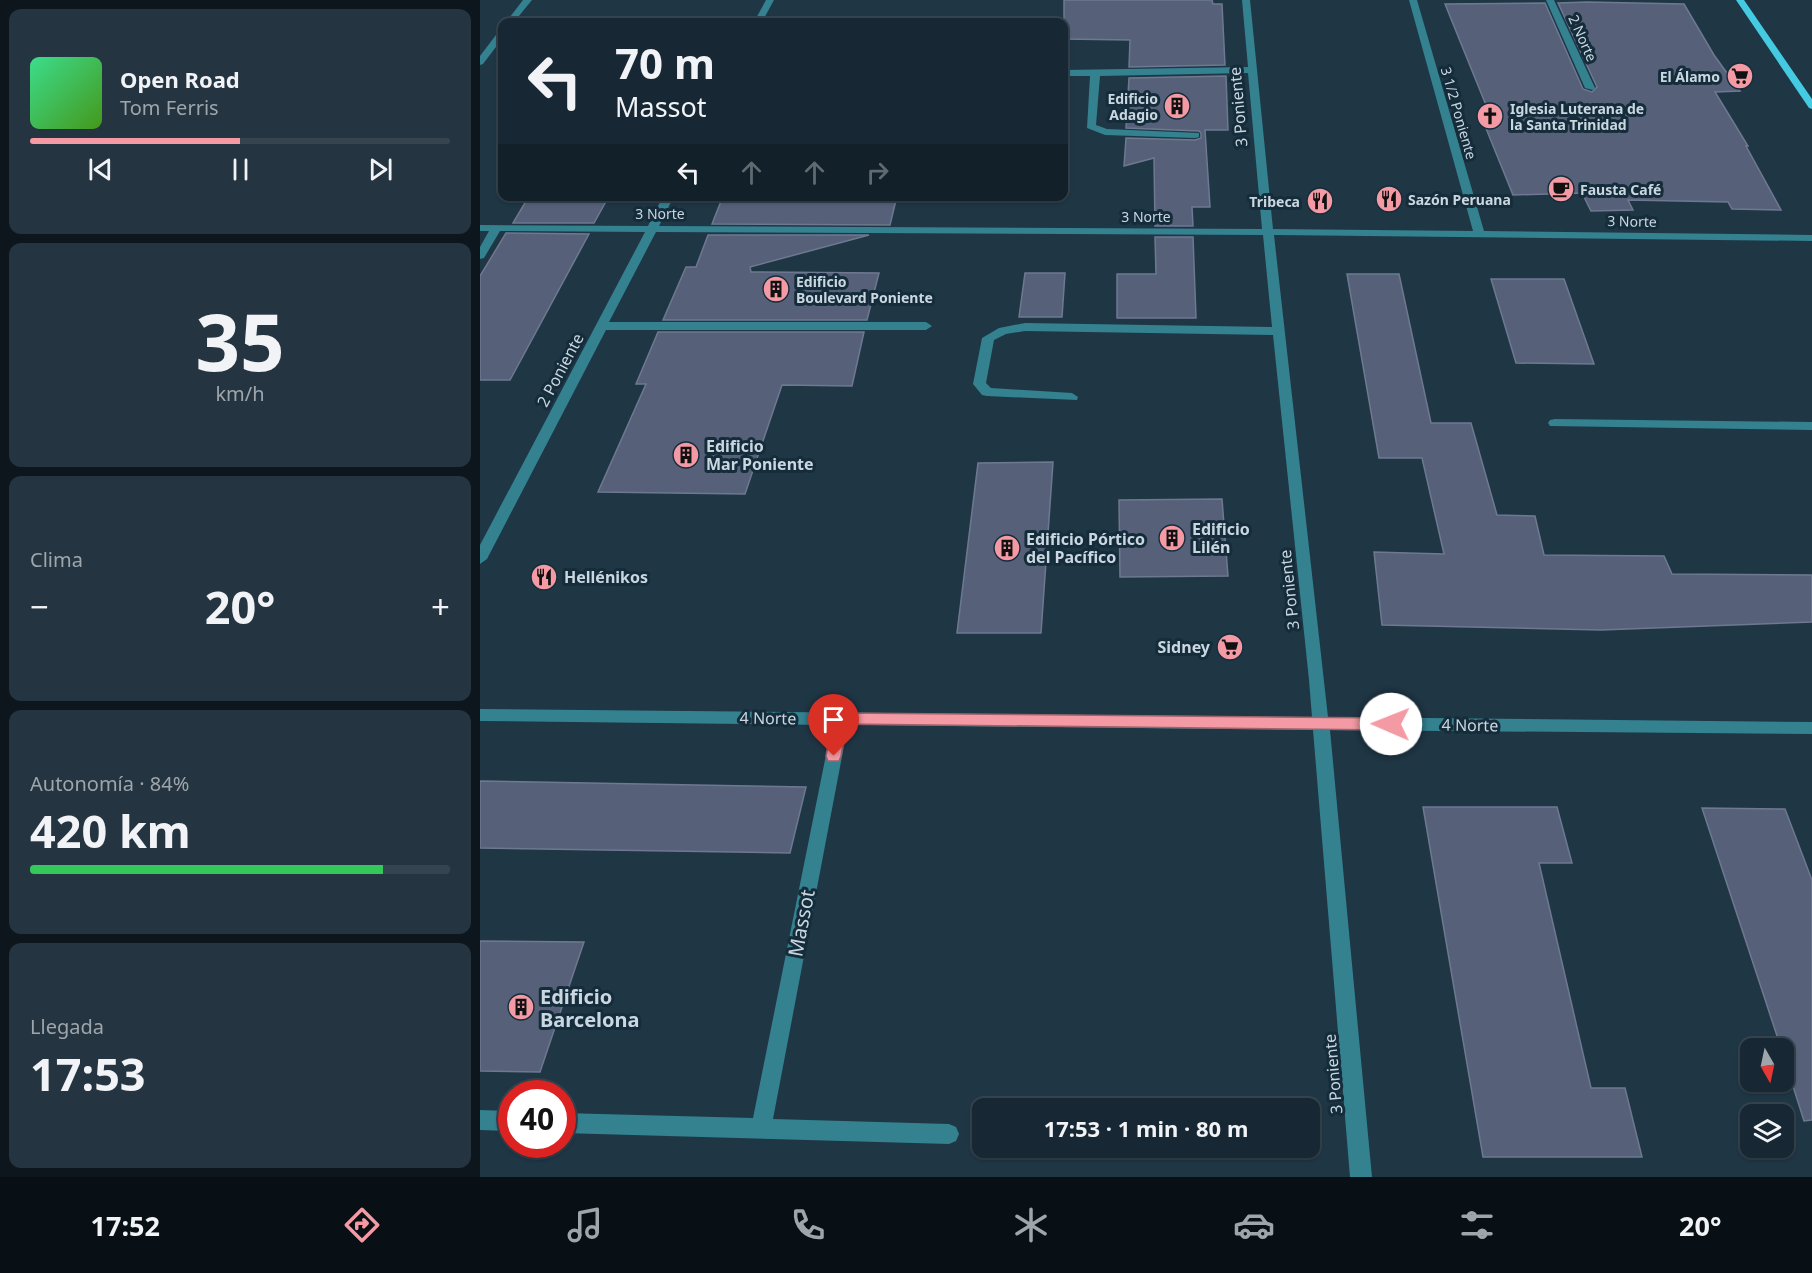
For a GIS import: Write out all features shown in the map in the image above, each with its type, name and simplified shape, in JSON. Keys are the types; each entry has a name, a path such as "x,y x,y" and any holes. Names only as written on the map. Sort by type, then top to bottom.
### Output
{"main road":[{"path":"1740,0 1812,106"}],"street":[{"path":"513,18 528,0"},
{"path":"760,18 770,0"},
{"name":"3 Poniente","path":"1246,0 1268,232 1321,723 1361,1177"},
{"name":"3 1/2 Poniente","path":"1413,0 1479,234"},
{"name":"2 Norte","path":"1551,0 1590,88"},
{"path":"480,62 498,38"},
{"path":"1068,74 1252,70"},
{"path":"1095,73 1091,126 1096,130 1196,135"},
{"name":"2 Poniente","path":"480,558 666,201"},
{"name":"3 Norte","path":"480,228 1268,232 1812,238"},
{"path":"480,256 497,228"},
{"path":"602,326 926,326"},
{"path":"1072,397 987,392 979,384 988,338 1003,331 1025,327 1280,331"},
{"path":"1556,423 1812,426"},
{"name":"4 Norte","path":"480,715 1812,729"},
{"name":"Massot","path":"761,1128 841,719"},
{"path":"480,1120 498,1121"},
{"path":"576,1123 949,1134"}],"building":[{"path":"1064,0 1212,0 1213,4 1222,4 1225,65 1129,67 1130,40 1068,39 1068,18 1064,18"},
{"path":"1545,3 1583,89 1592,92 1597,87 1558,3 1684,4 1714,55 1740,91 1715,92 1748,146 1746,146 1781,210 1732,209 1728,202 1628,200 1633,210 1591,211 1582,193 1513,195 1485,126 1494,125 1445,4"},
{"path":"1226,76 1228,130 1205,130 1210,207 1192,207 1193,226 1155,226 1154,158 1124,166 1126,138 1195,140 1201,138 1201,133 1199,131 1126,128 1129,78"},
{"path":"526,201 606,201 594,223 513,223"},
{"path":"721,201 896,201 890,225 712,224"},
{"path":"506,233 589,234 510,380 480,380 480,276"},
{"name":"Edificio Boulevard Poniente","path":"708,235 869,235 750,267 751,272 879,273 867,320 663,320 686,267 696,267"},
{"path":"1155,237 1193,237 1196,318 1117,318 1117,274 1156,274"},
{"path":"1025,273 1065,273 1062,317 1019,317"},
{"path":"1347,274 1399,274 1431,423 1471,423 1497,515 1535,516 1544,555 1664,556 1672,574 1812,575 1812,622 1601,630 1382,625 1374,552 1444,554 1422,458 1379,458"},
{"path":"1491,279 1564,279 1594,364 1516,363"},
{"path":"658,332 864,332 852,386 782,385 745,494 598,492 646,384 636,384"},
{"name":"Edificio Pórtico del Pacífico","path":"1053,462 1041,633 957,633 978,463"},
{"name":"Edificio Lilén","path":"1222,499 1228,576 1120,577 1119,500"},
{"path":"480,781 806,787 790,853 480,848"},
{"path":"1423,807 1557,807 1572,863 1539,863 1591,1088 1625,1088 1642,1157 1483,1157"},
{"path":"1702,808 1785,809 1812,880 1812,1120 1804,1121 1794,1090 1794,1038 1778,1038"},
{"name":"Edificio Barcelona","path":"480,941 584,942 540,1072 480,1071"}],"place":[{"name":"El Álamo","path":"1740,76"},
{"name":"Edificio Adagio","path":"1177,106"},
{"name":"Iglesia Luterana de la Santa Trinidad","path":"1490,116"},
{"name":"Fausta Café","path":"1561,189"},
{"name":"Sazón Peruana","path":"1389,199"},
{"name":"Tribeca","path":"1320,201"},
{"name":"Edificio Boulevard Poniente","path":"776,289"},
{"name":"Edificio Mar Poniente","path":"686,455"},
{"name":"Edificio Lilén","path":"1172,538"},
{"name":"Edificio Pórtico del Pacífico","path":"1007,548"},
{"name":"Hellénikos","path":"544,577"},
{"name":"Sidney","path":"1230,647"},
{"name":"Edificio Barcelona","path":"521,1007"}],"route":[{"path":"834,756 841,719 1391,724"}]}
